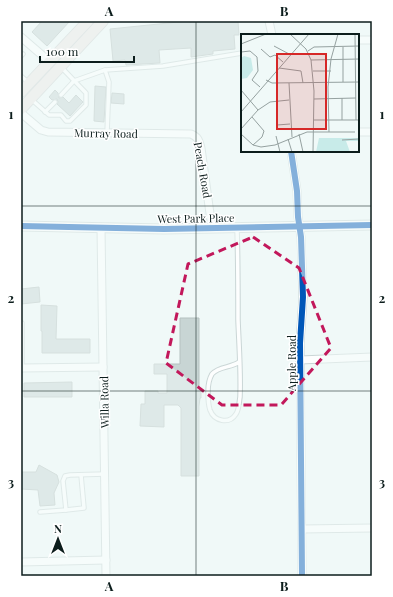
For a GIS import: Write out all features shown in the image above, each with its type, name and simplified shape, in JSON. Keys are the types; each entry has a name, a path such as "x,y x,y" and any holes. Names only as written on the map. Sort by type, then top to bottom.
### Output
{"main road":[{"path":"21,92 88,21"},
{"path":"21,109 103,21"},
{"path":"60,51 60,66"},
{"path":"49,78 50,62"}],"street":[{"path":"269,21 272,34"},
{"path":"21,37 50,62"},
{"path":"359,40 372,40"},
{"name":"Murray Road","path":"21,113 40,130 48,132 191,134 197,137"},
{"path":"359,132 372,132"},
{"name":"Peach Road","path":"197,137 201,148 212,228"},
{"name":"Apple Road","path":"291,152 300,226 303,297 300,360 302,576"},
{"name":"West Park Place","path":"21,226 164,229 372,225"},
{"name":"Willa Road","path":"101,228 106,576"},
{"path":"300,360 372,357"},
{"path":"21,368 103,367"},
{"path":"302,529 372,528"},
{"path":"21,562 106,560"}],"lane":[{"path":"61,95 74,81 105,70 163,66 241,53"},
{"path":"30,99 49,115 61,115 66,120 70,121 86,105 86,92 60,66"},
{"path":"105,70 109,82 106,133"},
{"path":"21,76 29,84"},
{"path":"45,112 55,102"},
{"path":"237,228 240,397 238,410 232,419 222,421 217,419 210,412 208,403 208,384 212,375 220,368 234,366 239,362"},
{"path":"21,324 21,368"},
{"path":"66,510 64,477 70,475 105,474"},
{"path":"40,512 84,508 81,475"}],"highlighted area":[{"path":"253,237 299,268 331,348 281,405 222,405 166,363 188,264"}],"building":[{"path":"42,21 70,21 47,46 32,32"},
{"path":"188,21 238,21 239,35 234,35 235,49 213,51 213,54 191,57 191,48 159,50 160,63 126,65 125,60 113,61 110,29"},
{"path":"95,86 106,87 104,122 94,121"},
{"path":"55,90 58,93 59,98 63,97 69,103 76,95 83,102 70,116 57,104 57,99 52,100 49,97"},
{"path":"112,93 124,94 124,104 111,103"},
{"path":"39,287 40,302 21,304 21,289"},
{"path":"41,305 57,306 56,339 90,339 90,353 42,353"},
{"path":"180,318 199,318 199,389 201,389 201,398 199,406 199,476 181,476 181,408 178,405 164,405 164,427 140,426 141,404 145,404 145,391 167,393 167,374 154,374 154,364 180,364"},
{"path":"72,382 72,397 24,397 24,383"},
{"path":"39,465 57,475 59,482 54,493 55,505 40,506 38,490 21,489 21,472 36,472"}],"cycle path":[{"path":"291,152 297,191 298,217 301,237 303,297 300,343 302,576"},
{"path":"21,226 164,229 372,225"}]}
